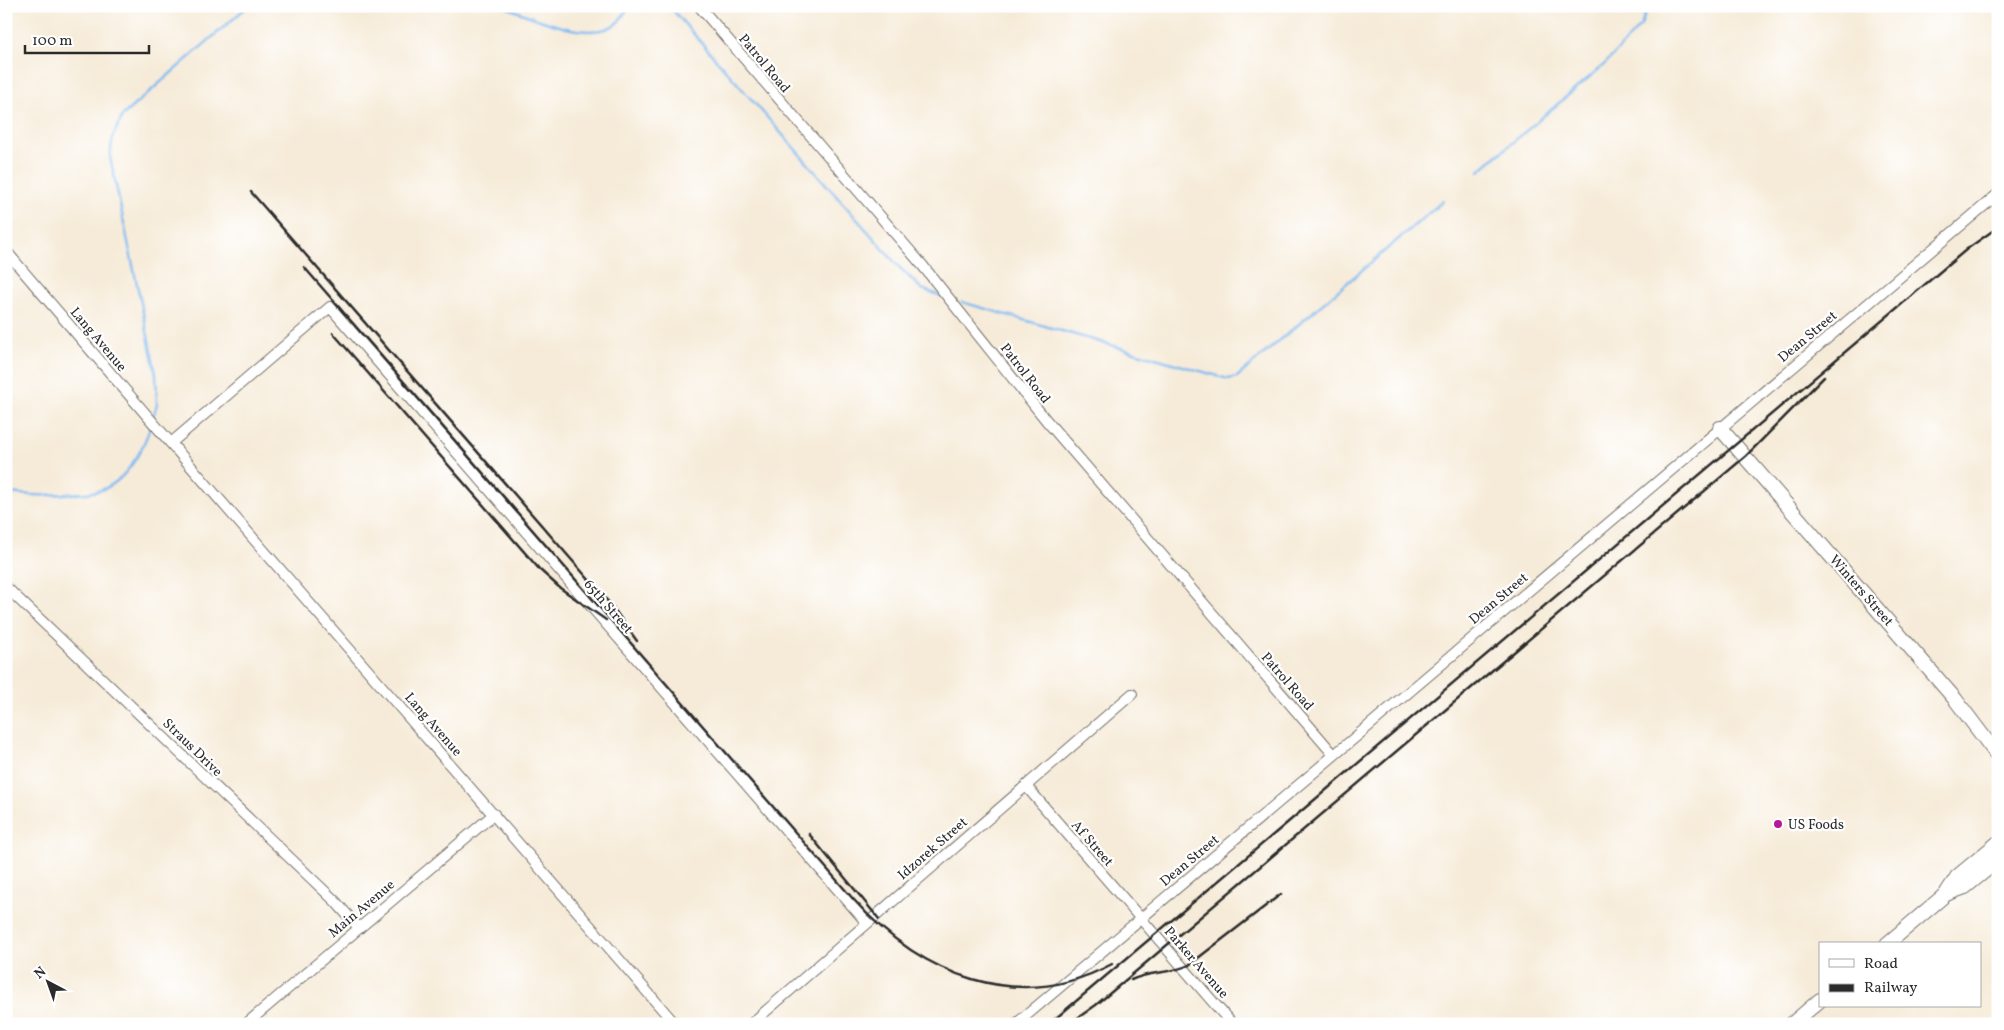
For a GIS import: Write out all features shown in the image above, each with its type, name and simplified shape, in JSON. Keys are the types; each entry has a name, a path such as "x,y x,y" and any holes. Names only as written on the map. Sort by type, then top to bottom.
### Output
{"street":[{"name":"Patrol Road","path":"699,6 924,266 1046,420 1334,755"},
{"name":"Dean Street","path":"1016,1024 1998,194"},
{"name":"Lang Avenue","path":"6,251 162,434 675,1024"},
{"name":"65th Street","path":"171,443 330,307 866,923"},
{"name":"Winters Street","path":"1720,428 1955,699 1998,756"},
{"name":"Straus Drive","path":"6,587 335,901 359,928"},
{"name":"Idzorek Street","path":"752,1024 866,923 1132,694"},
{"name":"Af Street","path":"1026,786 1140,919"},
{"name":"Main Avenue","path":"246,1024 494,814"},
{"path":"1888,942 1946,894 1957,877 1998,843"},
{"path":"1946,894 1966,887 1998,860"},
{"name":"Parker Avenue","path":"1140,919 1232,1024"},
{"path":"1792,1024 1819,1001"}],"waterway":[{"path":"153,417 157,404 156,374 110,157 113,136 123,115 248,6"},
{"path":"503,6 561,27 593,31 607,29 618,22 630,6"},
{"path":"669,6 900,268 922,289 941,296"},
{"path":"1479,171 1606,63 1641,25 1648,6"},
{"path":"962,302 1228,379 1237,377 1443,201"},
{"path":"6,492 35,495 77,494 94,492 108,487 117,481 132,464 144,444 151,424"}],"railway":[{"path":"251,192 611,605 637,641"},
{"path":"1049,1024 1967,249 1998,227"},
{"path":"304,267 854,900 880,926 909,949 940,967 973,979 1007,986 1041,986 1077,979 1112,964"},
{"path":"333,333 540,570 560,588 606,620"},
{"path":"1069,1024 1096,1005 1746,456 1824,377"},
{"path":"809,834 879,919"},
{"path":"1131,980 1189,965 1281,894"}],"place":[{"name":"US Foods","path":"1778,824"}]}
